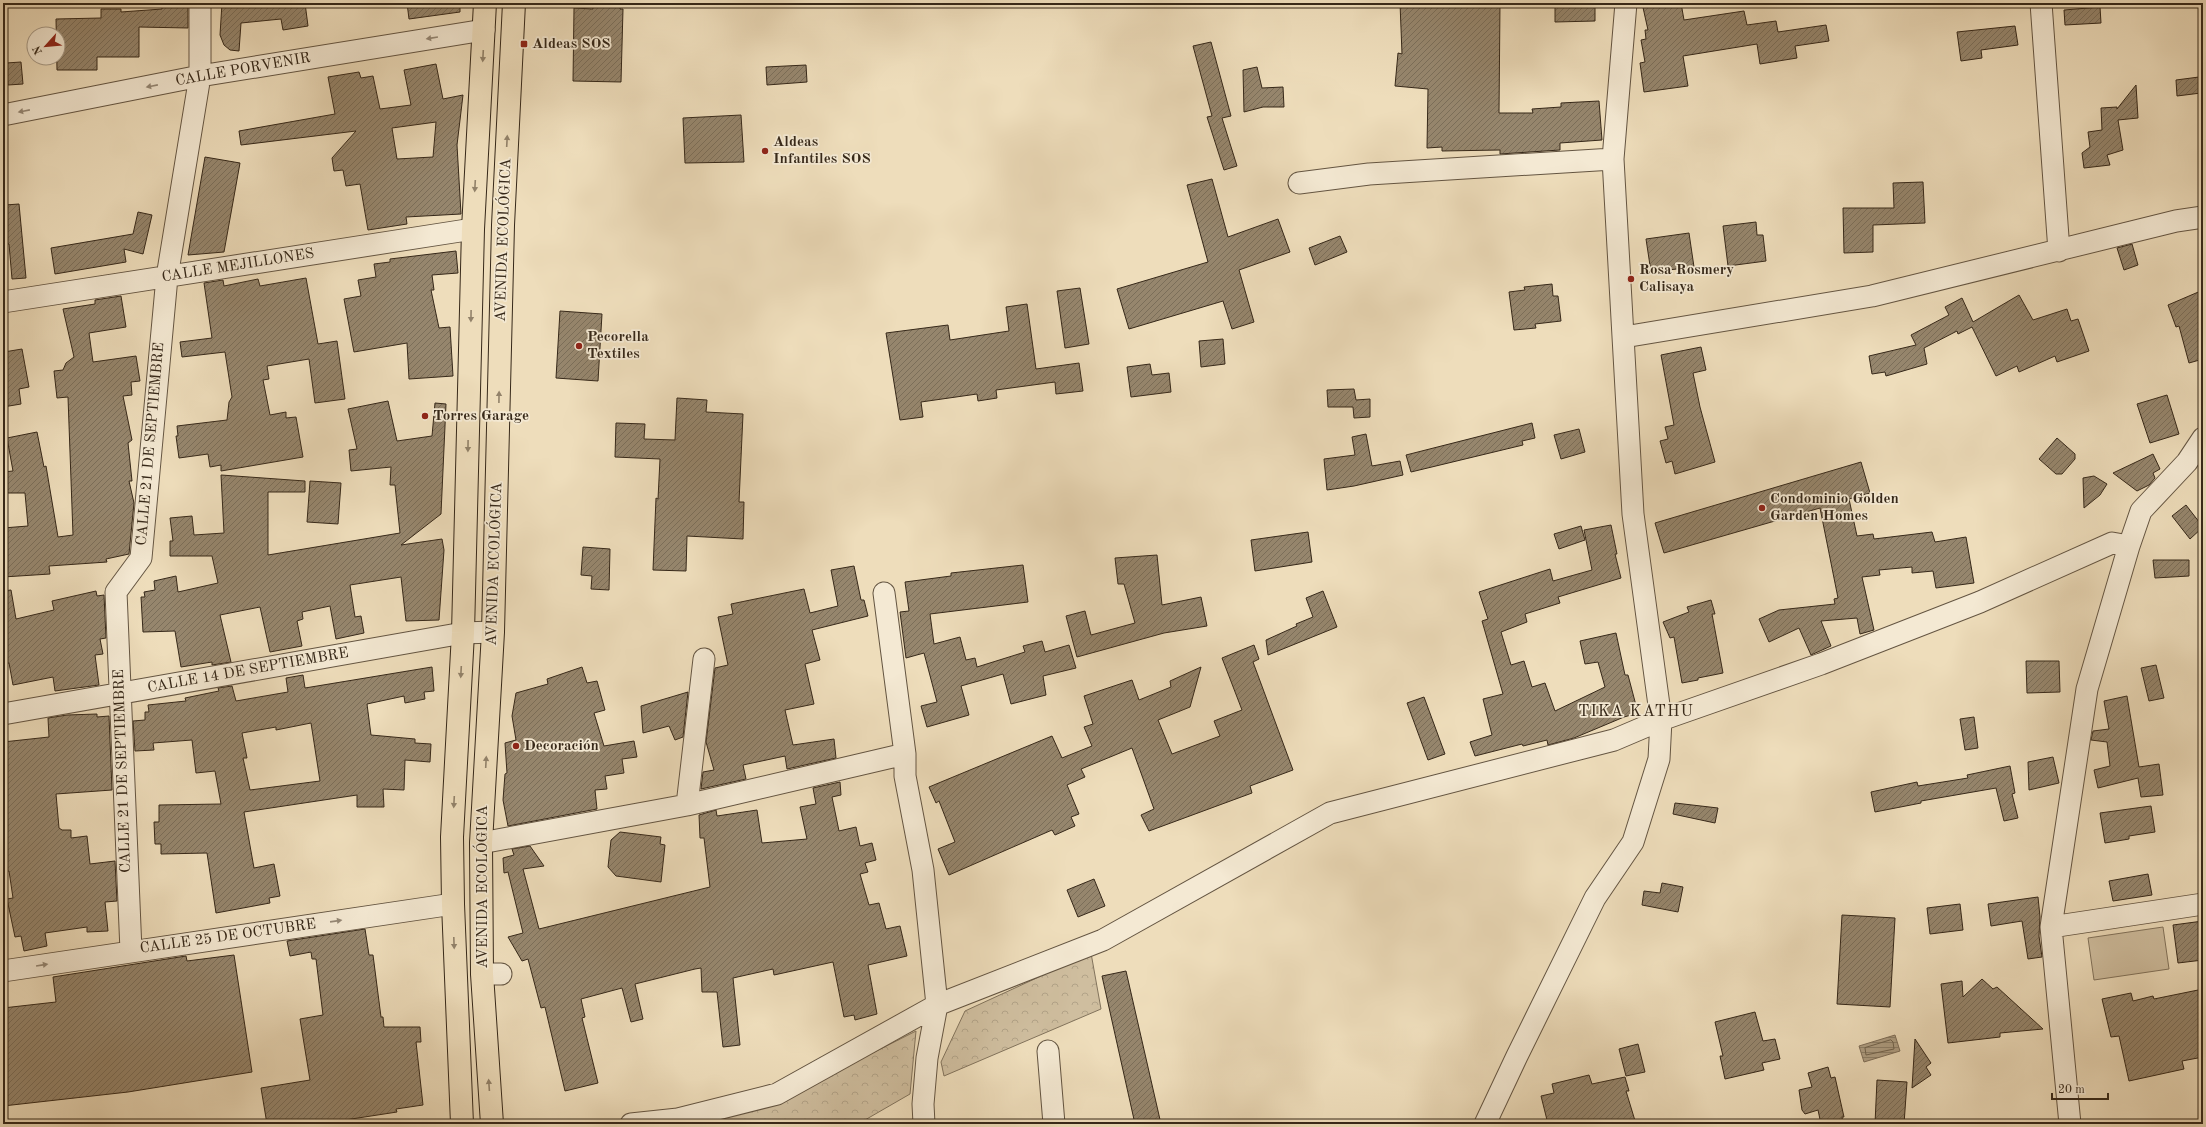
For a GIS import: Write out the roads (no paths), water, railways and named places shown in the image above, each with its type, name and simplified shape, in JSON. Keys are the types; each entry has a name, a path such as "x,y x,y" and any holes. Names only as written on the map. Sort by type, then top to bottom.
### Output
{"main road":[{"name":"AVENIDA ECOLÓGICA","path":"462,1124 453,904 452,837 463,634 473,229 485,3"},
{"name":"AVENIDA ECOLÓGICA","path":"492,1124 492,974 481,843 493,632 503,224 514,3"}],"street":[{"name":"CALLE 21 DE SEPTIEMBRE","path":"131,951 119,693 116,592 141,558 167,277 200,76 200,3"},
{"path":"1485,1124 1595,898 1633,842 1659,759 1661,720 1633,514 1613,159 1626,3"},
{"path":"2041,3 2058,251"},
{"name":"CALLE PORVENIR","path":"3,115 200,76 484,30"},
{"path":"1299,183 1368,174 1613,159"},
{"path":"1624,337 1872,296 2176,221 2203,216"},
{"name":"CALLE MEJILLONES","path":"3,302 473,229"},
{"path":"2070,1124 2051,927 2087,689 2129,546 2142,511 2195,463 2203,438"},
{"path":"631,1124 678,1121 777,1094 937,1005 1103,940 1330,813 1614,740 1661,720 1821,664 1980,602 2112,542 2129,546"},
{"path":"884,593 905,754 905,776 923,870 937,1005 926,1058 923,1104 924,1124"},
{"name":"CALLE 14 DE SEPTIEMBRE","path":"3,714 463,634 493,632"},
{"path":"687,805 704,660"},
{"path":"481,843 687,805 905,754"},
{"name":"CALLE 25 DE OCTUBRE","path":"3,972 131,951 453,904"},
{"path":"2051,927 2203,904"},
{"path":"1048,1051 1054,1124"}],"water":[{"path":"1895,1035 1900,1051 1864,1062 1859,1046"}],"place":[{"name":"Aldeas SOS","path":"524,44"},
{"name":"Aldeas Infantiles SOS","path":"765,151"},
{"name":"Rosa Rosmery Calisaya","path":"1631,279"},
{"name":"Pecorella Textiles","path":"579,346"},
{"name":"Torres Garage","path":"425,416"},
{"name":"Condominio Golden Garden Homes","path":"1762,508"},
{"name":"Decoración","path":"516,746"}],"district":[{"name":"TIKA KATHU","path":"1636,712"}]}
